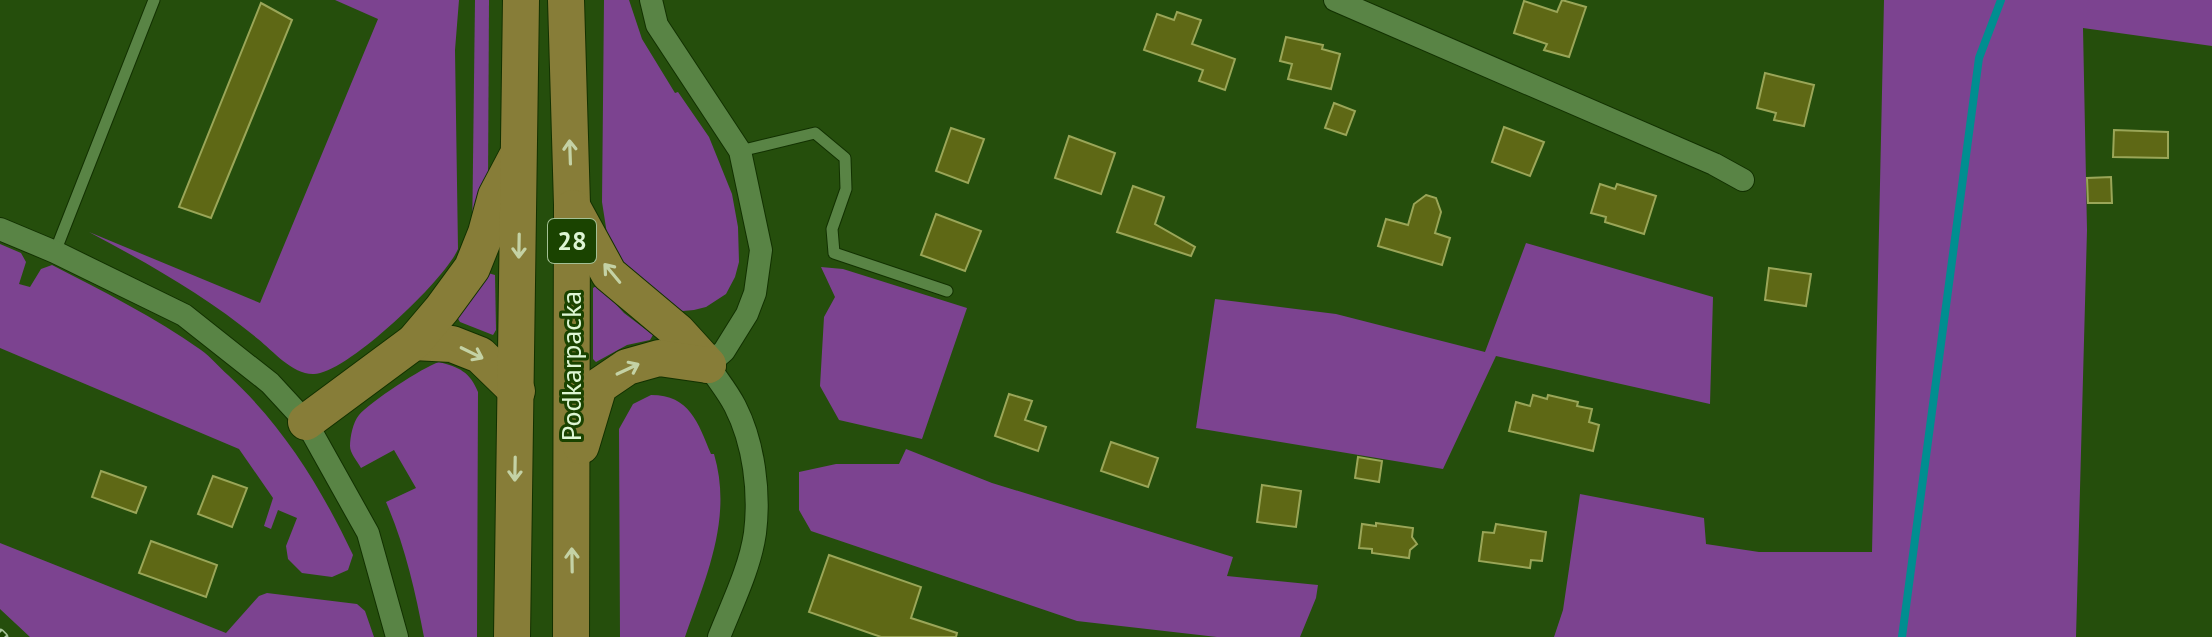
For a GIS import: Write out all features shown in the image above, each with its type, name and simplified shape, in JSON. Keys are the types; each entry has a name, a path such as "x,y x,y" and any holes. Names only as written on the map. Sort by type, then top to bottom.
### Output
{"main road":[{"name":"Podkarpacka","path":"512,637 521,0"},
{"name":"Podkarpacka","path":"566,0 572,205 571,637"},
{"path":"306,422 414,342 472,268 496,196 520,149"},
{"path":"572,205 609,274 677,331 708,365"},
{"path":"414,342 452,344 480,355 517,391"},
{"path":"571,482 599,386 627,367 659,358 708,365"}],"street":[{"path":"651,0 657,25 740,151 761,250 755,293 737,333 724,351 708,365 735,407 746,434 752,457 755,493 755,533 742,580 719,637"},
{"path":"1335,0 1714,164 1743,180"},
{"path":"0,229 55,252 184,315 270,383 306,422 368,533 397,637"}],"lane":[{"path":"55,252 154,0"},
{"path":"740,151 815,133 845,158 846,189 832,229 834,253 947,291"}],"shaded area":[{"path":"335,0 459,0 455,50 458,249 435,282 370,343 329,370 314,374 291,367 238,323 197,295 89,232 260,303 378,19"},
{"path":"475,0 489,0 488,184 472,242"},
{"path":"604,0 629,0 642,39 675,93 678,92 709,137 732,194 738,227 739,262 726,294 706,307 683,311 664,306 626,272 607,234 602,202"},
{"path":"1884,0 2212,0 2212,46 2083,28 2087,230 2076,637 1554,637 1563,610 1580,494 1704,518 1706,544 1759,552 1872,552"},
{"path":"1526,243 1713,297 1710,404 1496,356 1443,469 1196,428 1215,299 1336,314 1485,352"},
{"path":"0,244 21,253 26,262 19,284 30,287 41,269 52,265 147,315 212,359 267,415 299,459 353,555 348,570 332,577 302,573 288,559 286,546 297,518 278,510 271,529 264,526 273,498 239,449 0,348"},
{"path":"821,267 843,269 967,308 922,439 839,420 820,386 824,317 835,297"},
{"path":"488,273 495,275 496,330 493,335 460,322 457,317"},
{"path":"598,285 624,313 653,335 650,340 627,345 596,362 593,359 593,288"},
{"path":"439,362 463,371 478,392 477,637 424,637 409,568 386,502 416,488 394,450 361,468 350,449 357,418 365,409"},
{"path":"651,395 675,400 691,413 711,454 714,454 719,478 719,524 708,570 685,637 620,637 619,429 633,404"},
{"path":"906,449 992,483 1233,557 1227,576 1318,585 1300,637 1217,637 1077,621 811,531 799,510 799,472 836,464 899,464"},
{"path":"0,543 226,633 259,596 267,593 357,604 365,611 374,637 30,637 0,609"}],"building":[{"path":"1562,0 1586,7 1569,57 1544,50 1547,44 1514,33 1524,1 1557,12"},
{"path":"261,3 292,20 211,218 179,207"},
{"path":"1177,12 1201,20 1192,44 1235,59 1225,90 1199,81 1203,70 1144,50 1157,14 1174,20"},
{"path":"1286,37 1323,45 1322,49 1340,54 1331,89 1288,79 1292,64 1280,61"},
{"path":"1765,73 1814,85 1804,126 1774,120 1776,113 1757,108"},
{"path":"1334,103 1355,111 1346,135 1325,128"},
{"path":"1504,127 1544,142 1530,176 1492,162"},
{"path":"951,128 984,139 968,183 936,171"},
{"path":"2114,130 2168,132 2168,158 2113,157"},
{"path":"1069,136 1115,153 1101,194 1055,178"},
{"path":"2111,177 2112,203 2088,203 2087,178"},
{"path":"1600,184 1615,189 1617,184 1656,196 1644,234 1605,222 1606,217 1591,213"},
{"path":"1133,186 1164,197 1155,224 1195,247 1191,256 1117,232"},
{"path":"1426,195 1436,198 1441,212 1435,233 1450,238 1442,265 1378,246 1386,219 1408,225 1414,204"},
{"path":"936,214 981,231 965,271 921,255"},
{"path":"1769,268 1811,274 1806,306 1765,300"},
{"path":"1009,394 1032,401 1025,420 1046,427 1038,451 995,436"},
{"path":"1533,395 1578,402 1577,406 1592,409 1589,422 1599,425 1593,451 1509,431 1516,402 1530,406"},
{"path":"1111,442 1158,458 1148,487 1101,471"},
{"path":"1358,457 1382,461 1379,482 1355,478"},
{"path":"101,471 146,487 136,513 92,497"},
{"path":"213,476 247,488 232,527 198,514"},
{"path":"1262,485 1301,491 1296,527 1257,522"},
{"path":"1376,523 1413,528 1412,537 1417,544 1410,550 1409,558 1359,548 1362,524 1376,526"},
{"path":"1496,524 1546,532 1542,561 1531,560 1530,568 1479,561 1483,532 1494,533"},
{"path":"151,541 217,565 206,597 139,573"},
{"path":"829,555 921,587 911,618 957,633 956,637 881,637 809,612"}],"waterway":[{"path":"1902,637 1979,58 2001,0"}],"railway":[{"path":"0,633 4,637"}]}
